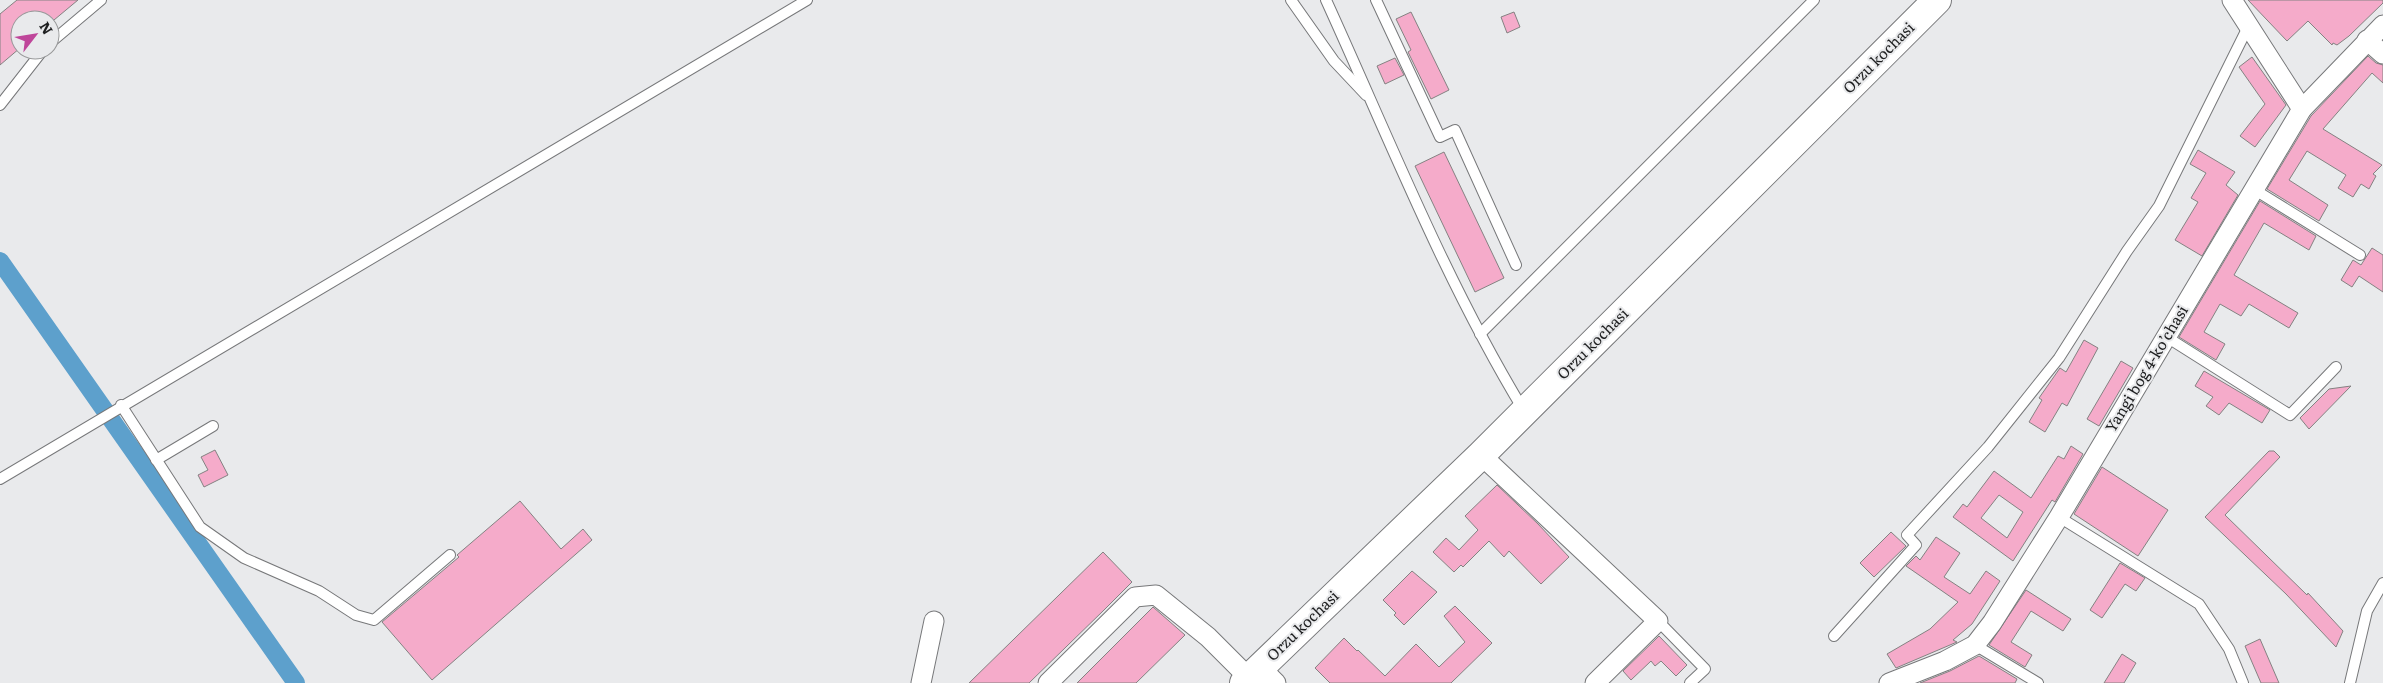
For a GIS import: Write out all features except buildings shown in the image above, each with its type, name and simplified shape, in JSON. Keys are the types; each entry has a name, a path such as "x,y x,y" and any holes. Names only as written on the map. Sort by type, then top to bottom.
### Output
{"main road":[{"name":"Orzu kochasi","path":"1257,678 1937,0"}],"street":[{"path":"2232,0 2302,109"},
{"name":"Yangi bog 4-koʼchasi","path":"1888,683 1945,662 1975,645 1992,624 2060,517 2165,336 2255,190 2302,109 2383,25"},
{"path":"2367,40 2383,54"},
{"path":"1481,455 1658,621 1595,683"},
{"path":"1048,683 1135,597 1156,595 1257,678"},
{"path":"921,683 934,622"}],"lane":[{"path":"60,35 101,0"},
{"path":"0,479 807,0"},
{"path":"1291,0 1334,61 1371,100"},
{"path":"1326,0 1371,100 1383,132 1480,334 1525,412"},
{"path":"1376,0 1440,137 1455,130 1516,265"},
{"path":"1480,334 1814,0"},
{"path":"1834,636 1916,545 1907,534 1988,447 2059,358 2127,251 2159,206 2248,27"},
{"path":"0,104 35,60"},
{"path":"2255,190 2360,255"},
{"path":"2165,336 2290,415 2336,367"},
{"path":"121,406 200,527 244,558 319,591 356,615 374,620 450,555"},
{"path":"156,460 213,426"},
{"path":"2060,517 2200,604 2229,650 2243,683"},
{"path":"2350,683 2367,611 2383,583"},
{"path":"1658,621 1704,669 1690,683"},
{"path":"1975,645 2038,683"}],"waterway":[{"path":"0,261 296,683"}]}
